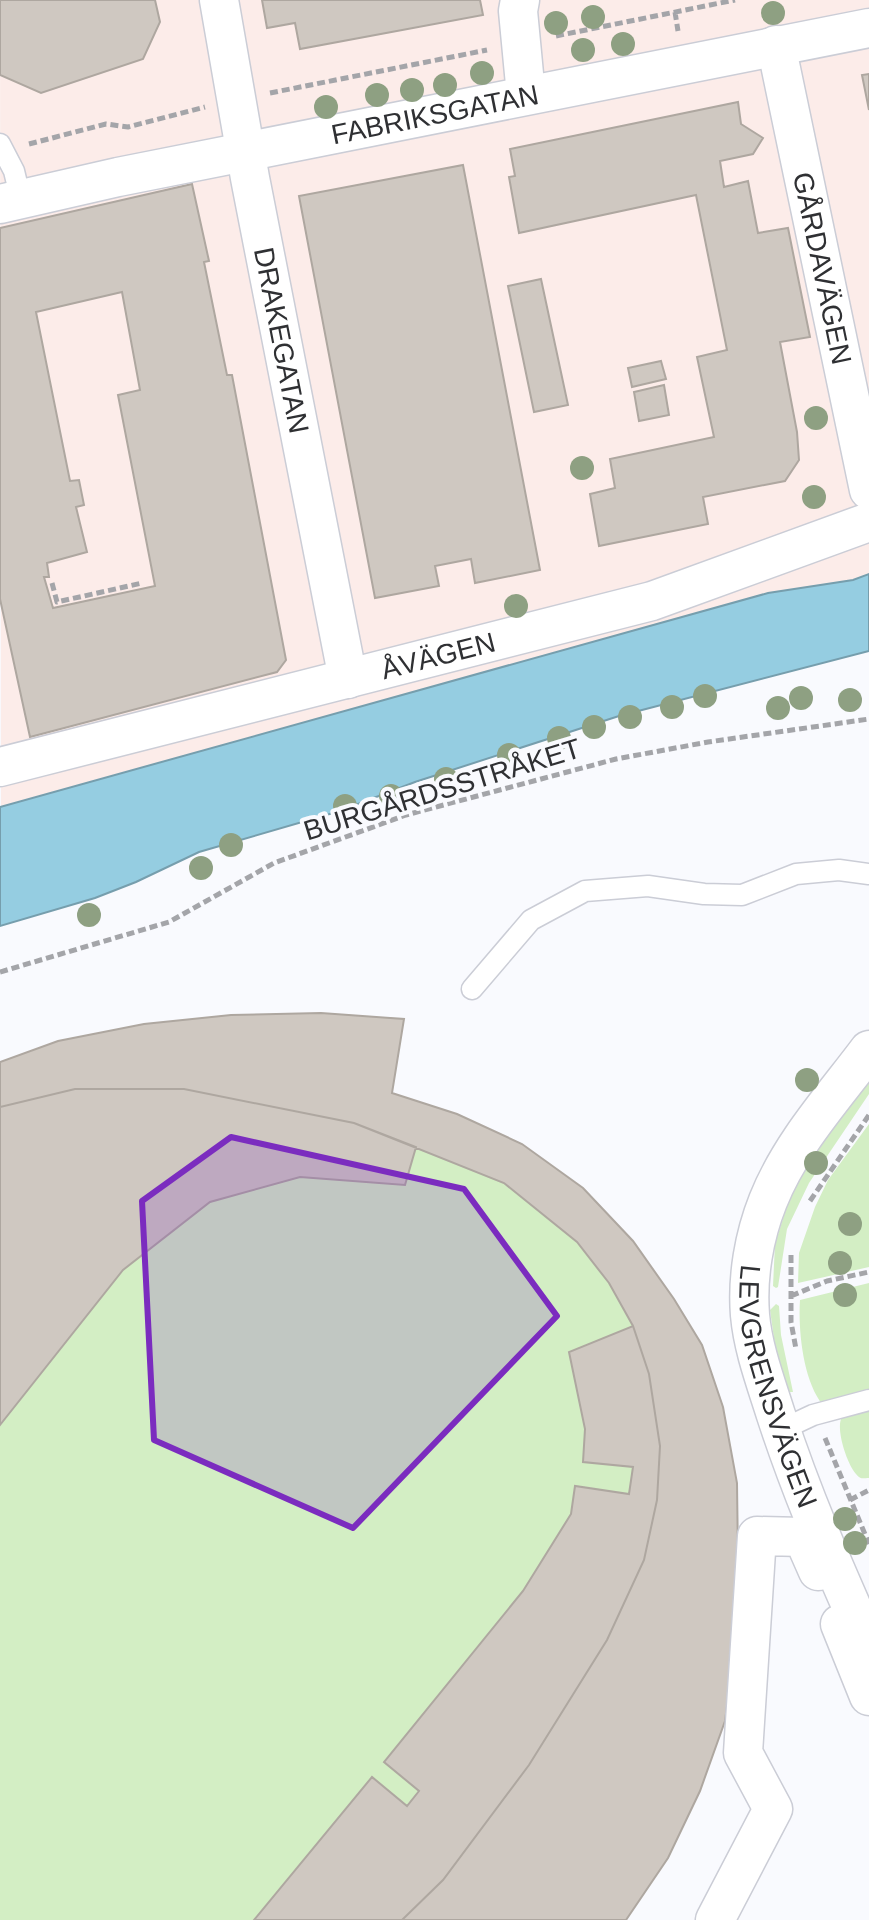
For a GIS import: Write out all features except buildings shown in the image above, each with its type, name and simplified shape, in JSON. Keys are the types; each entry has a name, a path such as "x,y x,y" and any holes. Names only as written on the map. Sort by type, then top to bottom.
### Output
{"street":[{"name":"DRAKEGATAN","path":"219,0 245,151 348,679"},
{"path":"520,0 518,11 526,95"},
{"name":"FABRIKSGATAN","path":"10,202 245,151 869,28"},
{"name":"GÅRDAVÄGEN","path":"776,45 869,490"},
{"name":"ÅVÄGEN","path":"0,767 652,601 869,522"},
{"name":"LEVGRENSVÄGEN","path":"869,1050 790,1157 768,1203 756,1239 750,1316 762,1371 797,1422 816,1529 869,1646"},
{"path":"715,1920 773,1809 743,1753 757,1536 803,1537 869,1696"}],"lane":[{"path":"3,147 10,202"},
{"path":"472,989 531,920 585,891 648,886 704,894 742,895 796,874 839,870 869,874"},
{"path":"797,1422 869,1400"}],"path":[{"path":"3,147 106,124 128,127 174,113 735,0"},
{"path":"52,583 57,602 142,583"},
{"name":"BURGÅRDSSTRÅKET","path":"0,972 169,922 274,863 406,815 616,759 708,742 869,719"},
{"path":"808,1205 869,1115"},
{"path":"792,1243 791,1322 798,1361"},
{"path":"791,1296 827,1281 869,1272"},
{"path":"797,1422 850,1500 869,1544"},
{"path":"850,1500 869,1490"}],"highlighted area":[{"path":"231,1137 464,1189 557,1316 353,1528 154,1440 142,1201"}],"shaded area":[{"path":"0,0 869,0 869,574 853,580 768,593 1,806"}],"green space":[{"path":"321,1013 404,1019 392,1093 457,1114 522,1144 583,1188 702,1345 723,1407 737,1483 738,1559 626,1920 0,1920 0,1062"},
{"path":"869,1074 869,1094 809,1183 787,1229 776,1288 773,1286 775,1244 792,1190"},
{"path":"869,1124 869,1267 798,1283 799,1253 815,1207 828,1180"},
{"path":"869,1283 869,1394 823,1405 806,1369 800,1300"},
{"path":"776,1304 779,1306 781,1335 793,1392 788,1392 776,1353 770,1310"},
{"path":"869,1409 869,1478 862,1478 853,1469 846,1454 840,1422 842,1417"}],"water":[{"path":"869,574 869,651 619,716 415,782 340,811 199,852 95,898 0,926 0,807 768,593 853,580"}]}
